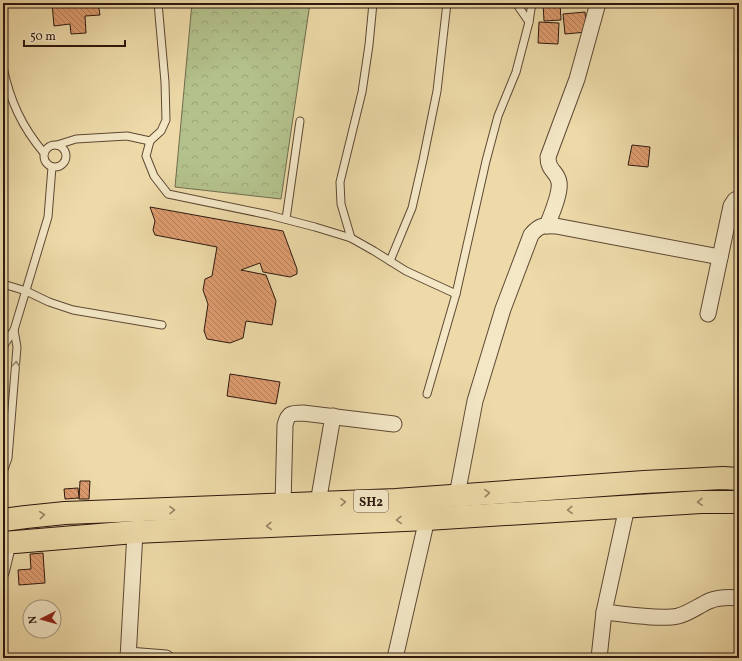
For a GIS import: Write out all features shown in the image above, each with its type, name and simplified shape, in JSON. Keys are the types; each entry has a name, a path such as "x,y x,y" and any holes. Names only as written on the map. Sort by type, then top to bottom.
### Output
{"main road":[{"name":"SH2","path":"4,518 65,513 283,505 644,482 723,478 739,479"},
{"name":"SH2","path":"7,542 135,532 427,519 701,502 739,502"}],"street":[{"path":"547,226 558,193 559,182 548,164 548,156 577,79 598,3"},
{"path":"708,314 731,206 735,200 739,198"},
{"path":"457,495 475,401 503,309 531,234 537,227 556,226 720,257"},
{"path":"283,505 285,425 287,417 292,413 333,416 394,424"},
{"path":"318,503 333,416"},
{"path":"599,658 604,612 627,507"},
{"path":"3,573 7,542 4,518"},
{"path":"395,658 427,519"},
{"path":"135,532 128,656 166,658"},
{"path":"604,612 661,617 678,616 692,611 708,601 726,597 739,598"}],"lane":[{"path":"158,3 165,82 166,120 161,131 150,141 146,156 154,176 168,194 286,219 351,238 406,271 456,294"},
{"path":"351,238 341,204 340,182 362,92 373,3"},
{"path":"390,261 412,208 425,153 437,91 447,3"},
{"path":"516,3 529,22"},
{"path":"427,394 456,294 486,160 498,116 516,72 529,22 532,3"},
{"path":"3,67 7,86 17,114 34,141 44,153 45,162 52,167 60,166 65,159 64,150 57,145"},
{"path":"286,219 300,121"},
{"path":"44,153 49,147 76,139 127,136 150,141"},
{"path":"3,358 4,345 14,330 48,217 52,167"},
{"path":"3,284 26,291 49,302 73,310 162,325"},
{"path":"3,472 8,458 17,347 14,330"}],"green space":[{"path":"192,3 310,3 281,199 175,187"}],"building":[{"path":"52,3 98,3 100,15 85,16 86,33 71,34 70,24 54,26"},
{"path":"543,3 560,3 561,20 544,21"},
{"path":"585,12 587,32 565,34 563,14"},
{"path":"539,22 559,23 558,44 538,43"},
{"path":"632,145 650,147 648,167 628,165"},
{"path":"150,207 283,231 297,269 297,274 290,277 263,272 260,263 241,270 266,275 276,301 272,325 246,321 243,338 230,343 207,339 204,331 208,304 203,290 205,279 212,276 217,247 155,235 153,230 155,221"},
{"path":"230,374 280,382 276,404 227,396"},
{"path":"80,481 90,481 89,499 79,499"},
{"path":"78,488 79,498 65,499 64,489"},
{"path":"43,553 45,583 19,585 18,570 31,569 30,554"}]}
